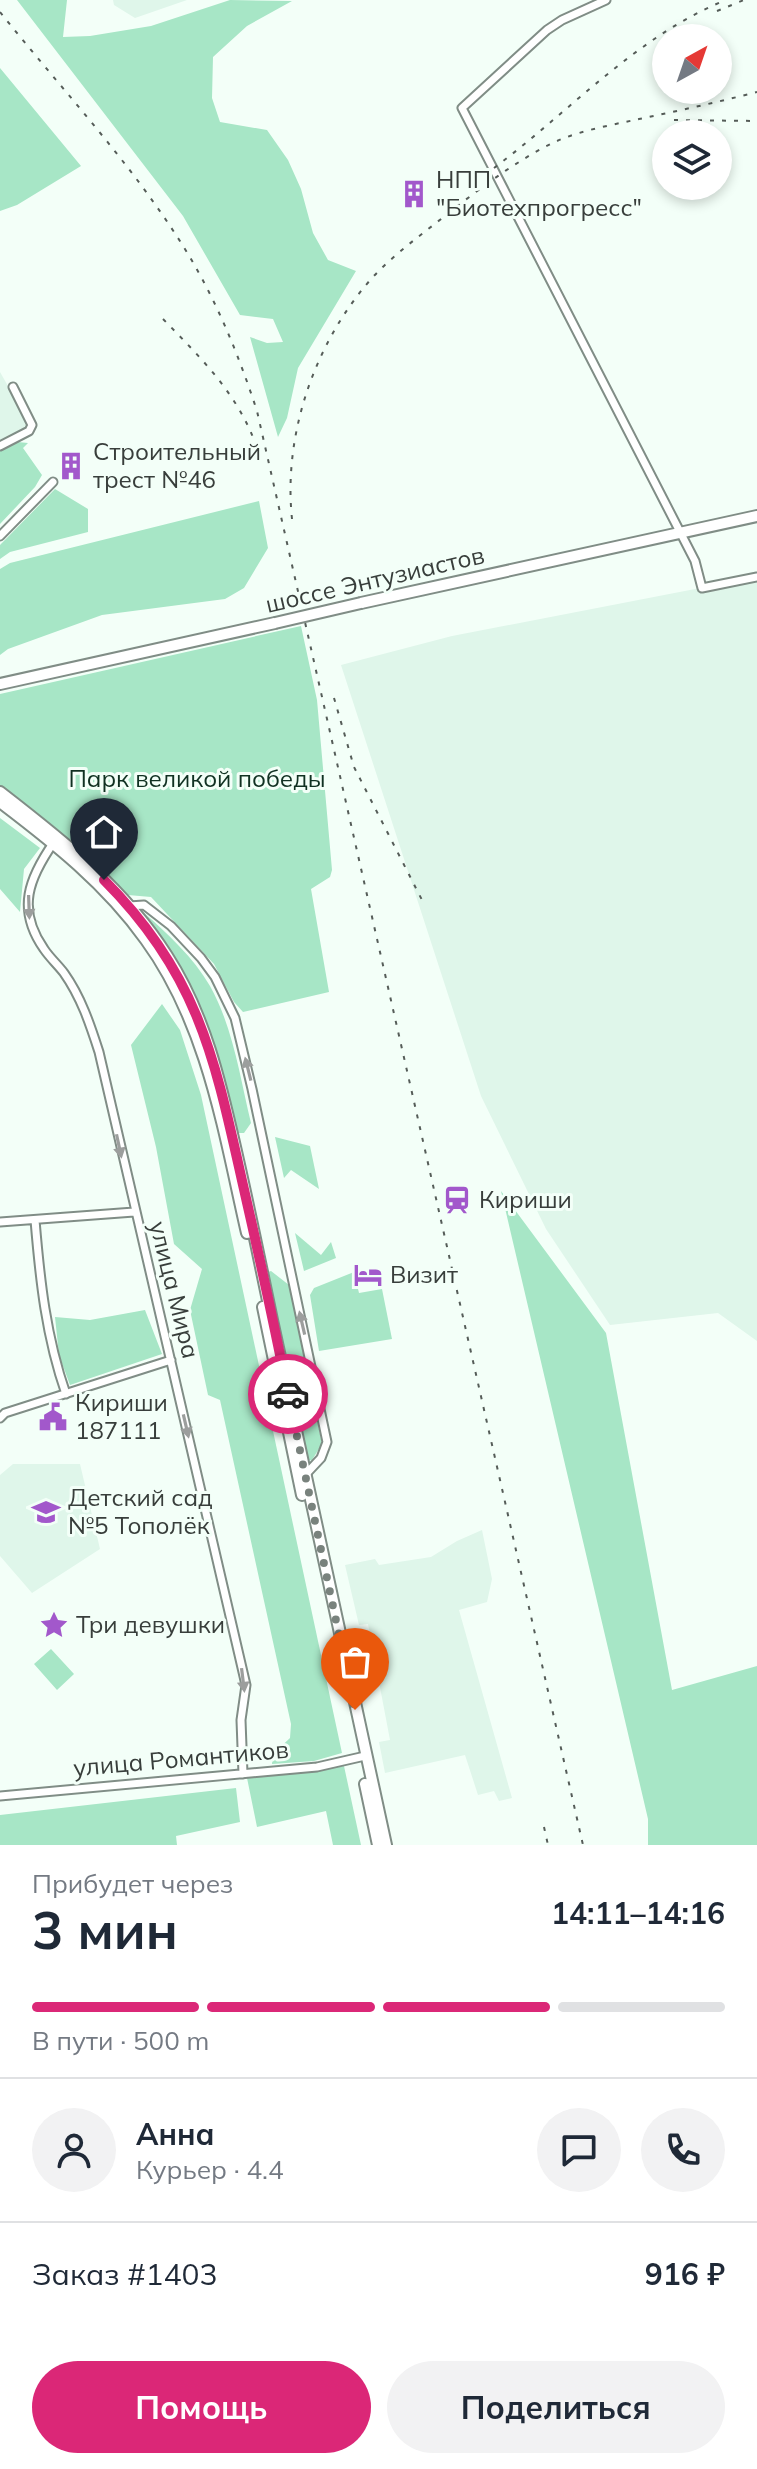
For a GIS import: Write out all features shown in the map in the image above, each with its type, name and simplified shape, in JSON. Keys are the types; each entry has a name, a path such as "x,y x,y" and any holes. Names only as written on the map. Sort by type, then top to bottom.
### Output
{"main road":[{"name":"шоссе Энтузиастов","path":"1,684 757,516"},
{"path":"0,792 129,906 174,968 211,1050 260,1259 378,1845"},
{"path":"0,802 56,840 148,942 181,999 199,1043 225,1136 362,1757 386,1845"}],"street":[{"path":"606,0 547,30 462,108 695,561 702,588 757,577"},
{"path":"0,446 29,431 32,425 13,387"},
{"path":"0,536 53,482"},
{"name":"улица Мира","path":"56,840 33,875 28,892 29,922 87,1014 99,1052 246,1685 241,1731 243,1774"},
{"path":"129,906 144,905 171,926 215,977 235,1018 327,1442 321,1458 305,1475"},
{"path":"0,1222 134,1212"},
{"path":"35,1220 43,1306 52,1353 66,1394"},
{"path":"0,1418 5,1413 171,1360"},
{"name":"улица Романтиков","path":"0,1796 317,1767 362,1757"}],"shaded area":[{"path":"113,0 187,0 135,18 114,5"},
{"path":"0,372 28,421 26,429 0,443"},
{"path":"757,577 757,1341 718,1313 610,1325 546,1229 481,1096 341,665 452,636"},
{"name":"Детский сад №5 Тополёк","path":"13,1464 80,1464 100,1549 32,1593 0,1556 0,1475"},
{"path":"482,1530 492,1579 487,1602 459,1610 512,1798 499,1801 494,1791 478,1795 465,1755 385,1773 379,1742 390,1740 368,1624 359,1625 345,1565 375,1559 379,1565 431,1557"}],"green space":[{"path":"17,0 67,0 63,37 151,26 230,0 292,1 247,26 213,57 212,98 220,122 267,130 288,160 301,189 313,233 328,260 356,271 298,368 287,418 278,437 250,337 267,343 283,342 273,319 240,315 183,216"},
{"path":"0,68 81,166 17,205 0,211"},
{"path":"18,442 28,443 23,448 42,475 35,487 0,524 0,451"},
{"path":"55,489 88,509 88,532 10,552 0,559 0,545"},
{"path":"259,501 268,548 244,588 225,599 102,615 8,649 0,655 0,569 10,563"},
{"name":"Парк великой победы","path":"301,626 317,700 332,870 330,877 311,889 329,992 243,1012 234,1002 214,964 151,897 119,891 0,785 0,694"},
{"path":"0,818 40,848 24,869 20,912 0,889"},
{"path":"143,912 188,956 204,976 218,1002 235,1053 251,1123 244,1133 233,1133 140,913"},
{"path":"162,1004 180,1030 201,1095 342,1753 314,1761 272,1764 273,1754 290,1738 291,1724 220,1400 208,1395 190,1310 202,1269 174,1244 156,1147 131,1045"},
{"path":"275,1137 310,1146 319,1189 291,1170 284,1178"},
{"path":"501,1191 606,1333 672,1690 757,1666 757,1845 648,1845 648,1819"},
{"path":"295,1233 321,1255 331,1242 336,1258 304,1271"},
{"path":"271,1271 289,1285 322,1444 312,1460 306,1461 265,1273"},
{"path":"354,1272 359,1293 382,1289 392,1339 319,1351 310,1295 314,1288"},
{"path":"145,1310 162,1354 70,1385 59,1355 55,1317 90,1320"},
{"path":"51,1649 74,1674 57,1690 34,1664"},
{"path":"344,1766 361,1845 333,1845 326,1811 257,1827 247,1778"},
{"path":"236,1788 240,1822 176,1836 177,1845 0,1845 0,1815"}],"railway":[{"path":"494,168 634,54 663,33 726,0"},
{"path":"717,11 744,0"},
{"path":"0,12 122,160 188,254 227,331 257,411 583,1845"},
{"path":"292,519 293,454 307,391 334,331 352,303 390,260 488,183 557,141 597,128 757,92"},
{"path":"732,121 757,121"},
{"path":"163,319 205,363 229,394 257,448"},
{"path":"334,698 354,767 422,900"},
{"path":"544,1827 548,1845"}],"way so far":[{"path":"288,1394 355,1710"}],"place":[{"name":"НПП \"Биотехпрогресс\"","path":"414,194"},
{"name":"Строительный трест №46","path":"71,466"},
{"name":"Кириши","path":"457,1200"},
{"name":"Визит","path":"368,1275"},
{"name":"Кириши 187111","path":"53,1417"},
{"name":"Детский сад №5 Тополёк","path":"46,1512"},
{"name":"Три девушки","path":"54,1625"}],"route":[{"path":"104,880 167,956 191,1000 211,1050 288,1394"}]}
